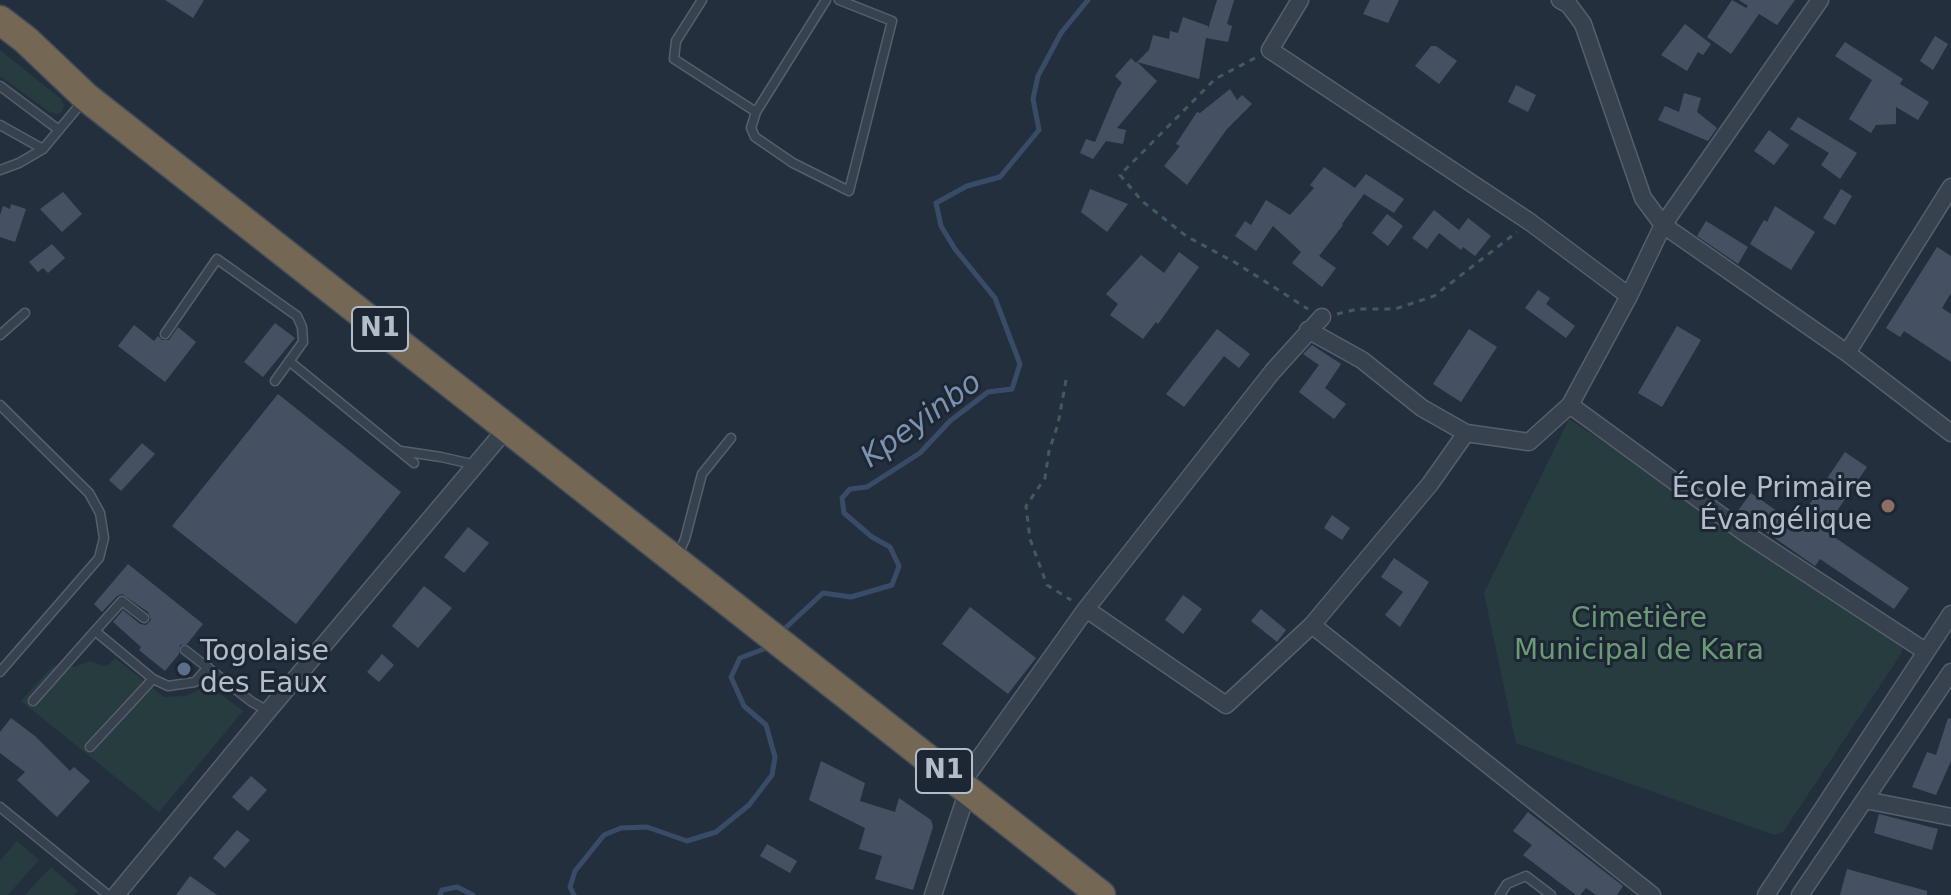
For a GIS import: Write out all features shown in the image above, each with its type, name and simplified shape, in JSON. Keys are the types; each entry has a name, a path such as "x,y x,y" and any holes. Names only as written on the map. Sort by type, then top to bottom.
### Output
{"highway":[{"name":"N1","path":"0,20 26,40 86,97 1101,895"}],"street":[{"path":"1300,0 1270,50 1530,222 1629,296"},
{"path":"1560,0 1569,5 1583,24 1643,198 1663,225 1847,353 1951,433"},
{"path":"1308,330 1362,360 1422,408 1466,433 1529,442 1570,405 1663,225 1820,0"},
{"path":"1847,353 1951,187"},
{"path":"933,895 964,787 1086,609 1308,330 1322,317"},
{"path":"1570,405 1745,533 1925,651"},
{"path":"116,895 506,429"},
{"path":"1086,609 1226,705 1312,625 1430,484 1466,433"},
{"path":"1766,895 1951,614"},
{"path":"1312,625 1652,895"},
{"path":"1800,895 1951,672"},
{"path":"1865,800 1951,817"}],"lane":[{"path":"702,0 676,41 674,59 756,112"},
{"path":"826,0 756,112 751,128 755,137 793,163 849,191 892,21 839,0"},
{"path":"0,86 59,130"},
{"path":"0,170 43,149 86,97"},
{"path":"0,125 43,149"},
{"path":"165,334 217,259 297,316 303,342 275,381"},
{"path":"0,335 25,313"},
{"path":"289,361 414,463"},
{"path":"0,405 89,493 100,513 104,538 99,558 0,672"},
{"path":"675,562 685,539 702,474 731,438"},
{"path":"400,451 476,465"},
{"path":"33,701 122,601 144,618"},
{"path":"95,631 153,679 168,686 195,682 208,667"},
{"path":"185,650 268,711"},
{"path":"90,747 153,679"},
{"path":"0,807 108,895"},
{"path":"1500,895 1507,884 1526,876 1551,895"}],"path":[{"path":"1270,50 1215,79 1120,175 1142,201 1186,236 1322,317 1358,309 1395,309 1434,296 1530,222"},
{"path":"1066,380 1045,478 1026,506 1030,539 1047,585 1086,609"}],"green space":[{"path":"0,50 61,99 64,106 62,112 48,111 0,76"},
{"name":"Cimetière Municipal de Kara","path":"1569,419 1904,642 1901,654 1783,832 1775,835 1766,832 1516,743 1484,593"},
{"path":"115,658 164,697 185,696 209,686 243,711 159,812 21,701 53,666 75,667 90,661 102,666 109,665"},
{"path":"17,841 39,860 8,895 0,895 0,861"},
{"path":"51,867 78,891 74,895 25,895"}],"building":[{"path":"165,0 204,0 193,18"},
{"path":"1217,0 1234,0 1227,24 1232,26 1228,42 1206,38 1199,79 1137,62 1149,50 1153,35 1169,39 1170,31 1178,33 1183,17 1208,26 1208,29"},
{"path":"1370,0 1399,0 1388,23 1363,14"},
{"path":"1732,0 1746,8 1748,6 1739,0 1795,0 1777,25 1759,14 1731,54 1707,37"},
{"path":"1685,24 1711,44 1703,55 1698,52 1687,71 1661,55"},
{"path":"1935,36 1948,44 1933,70 1920,61"},
{"path":"1845,42 1903,79 1900,84 1929,102 1918,120 1896,107 1896,124 1876,125 1871,133 1849,119 1872,80 1835,56"},
{"path":"1431,46 1436,46 1457,61 1439,84 1415,66"},
{"path":"1131,58 1157,81 1117,128 1126,130 1123,144 1106,141 1093,159 1080,153 1086,139 1095,142 1122,83 1115,76"},
{"path":"1516,85 1536,95 1528,112 1508,102"},
{"path":"1230,89 1237,100 1242,95 1252,104 1227,129 1187,185 1164,166 1180,146 1176,144 1197,112 1200,113"},
{"path":"1684,93 1701,98 1697,112 1717,128 1708,141 1658,120 1665,106 1679,112"},
{"path":"1798,117 1857,153 1840,179 1821,165 1829,153 1790,129"},
{"path":"1769,130 1789,145 1774,165 1754,151"},
{"path":"1324,167 1355,188 1366,174 1404,199 1394,213 1364,194 1319,256 1336,268 1322,287 1292,263 1301,252 1273,226 1256,251 1235,236 1245,221 1251,225 1266,200 1290,215 1314,188 1310,185"},
{"path":"1090,189 1128,204 1107,232 1081,212"},
{"path":"1841,189 1852,196 1835,225 1823,218"},
{"path":"63,192 82,214 62,232 40,209"},
{"path":"11,204 26,209 15,242 0,237 3,206 10,209"},
{"path":"1775,206 1815,232 1791,270 1750,244"},
{"path":"1434,210 1459,230 1468,218 1491,236 1475,256 1463,247 1461,250 1439,233 1427,249 1412,238"},
{"path":"1387,214 1403,226 1388,246 1372,233"},
{"path":"1706,221 1748,247 1738,264 1697,236"},
{"path":"52,244 65,258 48,273 43,268 38,272 29,262"},
{"path":"1937,247 1951,256 1951,293 1942,308 1951,314 1951,362 1904,331 1900,337 1886,328"},
{"path":"1179,252 1199,267 1158,324 1156,322 1143,339 1110,315 1118,304 1106,294 1141,255 1164,273"},
{"path":"1538,290 1550,298 1546,304 1575,326 1566,338 1525,308"},
{"path":"275,323 295,338 263,377 244,362"},
{"path":"134,325 154,341 158,336 169,340 178,327 196,342 165,382 118,346"},
{"path":"1677,326 1701,340 1662,407 1638,393"},
{"path":"1217,329 1250,354 1239,368 1224,356 1184,407 1166,394"},
{"path":"1469,329 1497,347 1461,402 1433,384"},
{"path":"1312,345 1341,364 1325,388 1346,404 1334,419 1299,392 1319,365 1303,354"},
{"path":"278,394 401,492 296,624 172,526"},
{"path":"142,443 155,454 121,491 109,480"},
{"path":"1845,452 1867,467 1824,530 1909,588 1894,609 1820,559 1815,566 1737,512 1751,493 1796,524"},
{"path":"1332,515 1350,528 1342,540 1324,528"},
{"path":"468,527 489,543 464,573 444,557"},
{"path":"1394,558 1429,582 1400,627 1385,615 1403,592 1381,577"},
{"path":"128,564 203,624 187,644 180,645 179,654 165,671 139,650 141,647 113,622 123,610 140,624 146,625 151,620 148,612 122,594 102,612 94,604"},
{"path":"424,586 452,608 418,648 392,626"},
{"path":"1183,595 1202,609 1183,634 1165,620"},
{"path":"970,607 1036,658 1008,694 942,644"},
{"path":"1261,609 1286,630 1277,642 1251,621"},
{"path":"382,654 394,665 379,682 367,672"},
{"path":"11,718 35,736 70,771 74,767 90,781 57,817 17,780 25,772 0,753 0,732"},
{"path":"1948,718 1951,719 1951,761 1936,795 1912,787 1927,752 1936,755"},
{"path":"821,761 865,783 860,801 895,812 899,798 931,820 933,827 913,890 875,879 882,856 859,849 865,828 809,800"},
{"path":"251,776 267,790 248,811 232,797"},
{"path":"1528,812 1623,886 1617,895 1596,895 1586,888 1576,895 1523,855 1532,845 1513,831"},
{"path":"1879,814 1938,829 1932,850 1874,833"},
{"path":"237,830 250,840 225,868 213,858"},
{"path":"767,844 797,861 790,873 760,856"},
{"path":"1847,869 1927,891 1927,895 1840,895"},
{"path":"190,876 217,895 176,895"}],"waterway":[{"name":"Kpeyinbo","path":"781,632 823,593 851,597 892,585 899,566 890,547 872,537 844,513 842,498 850,489 867,487 920,453 950,421 988,392 1012,389 1020,364 995,298 955,249 941,226 936,203 967,186 1000,177 1039,130 1033,99 1038,76 1061,33 1088,0"},
{"name":"Kpeyinbo","path":"574,895 570,887 575,871 604,835 621,828 647,827 687,841 716,832 749,805 772,775 775,757 766,725 744,706 731,677 740,658 768,645"},
{"name":"Kpeyinbo","path":"440,895 442,890 457,887 473,895"}],"place":[{"name":"École Primaire Évangélique","path":"1888,506"},
{"name":"Togolaise des Eaux","path":"184,669"}]}
